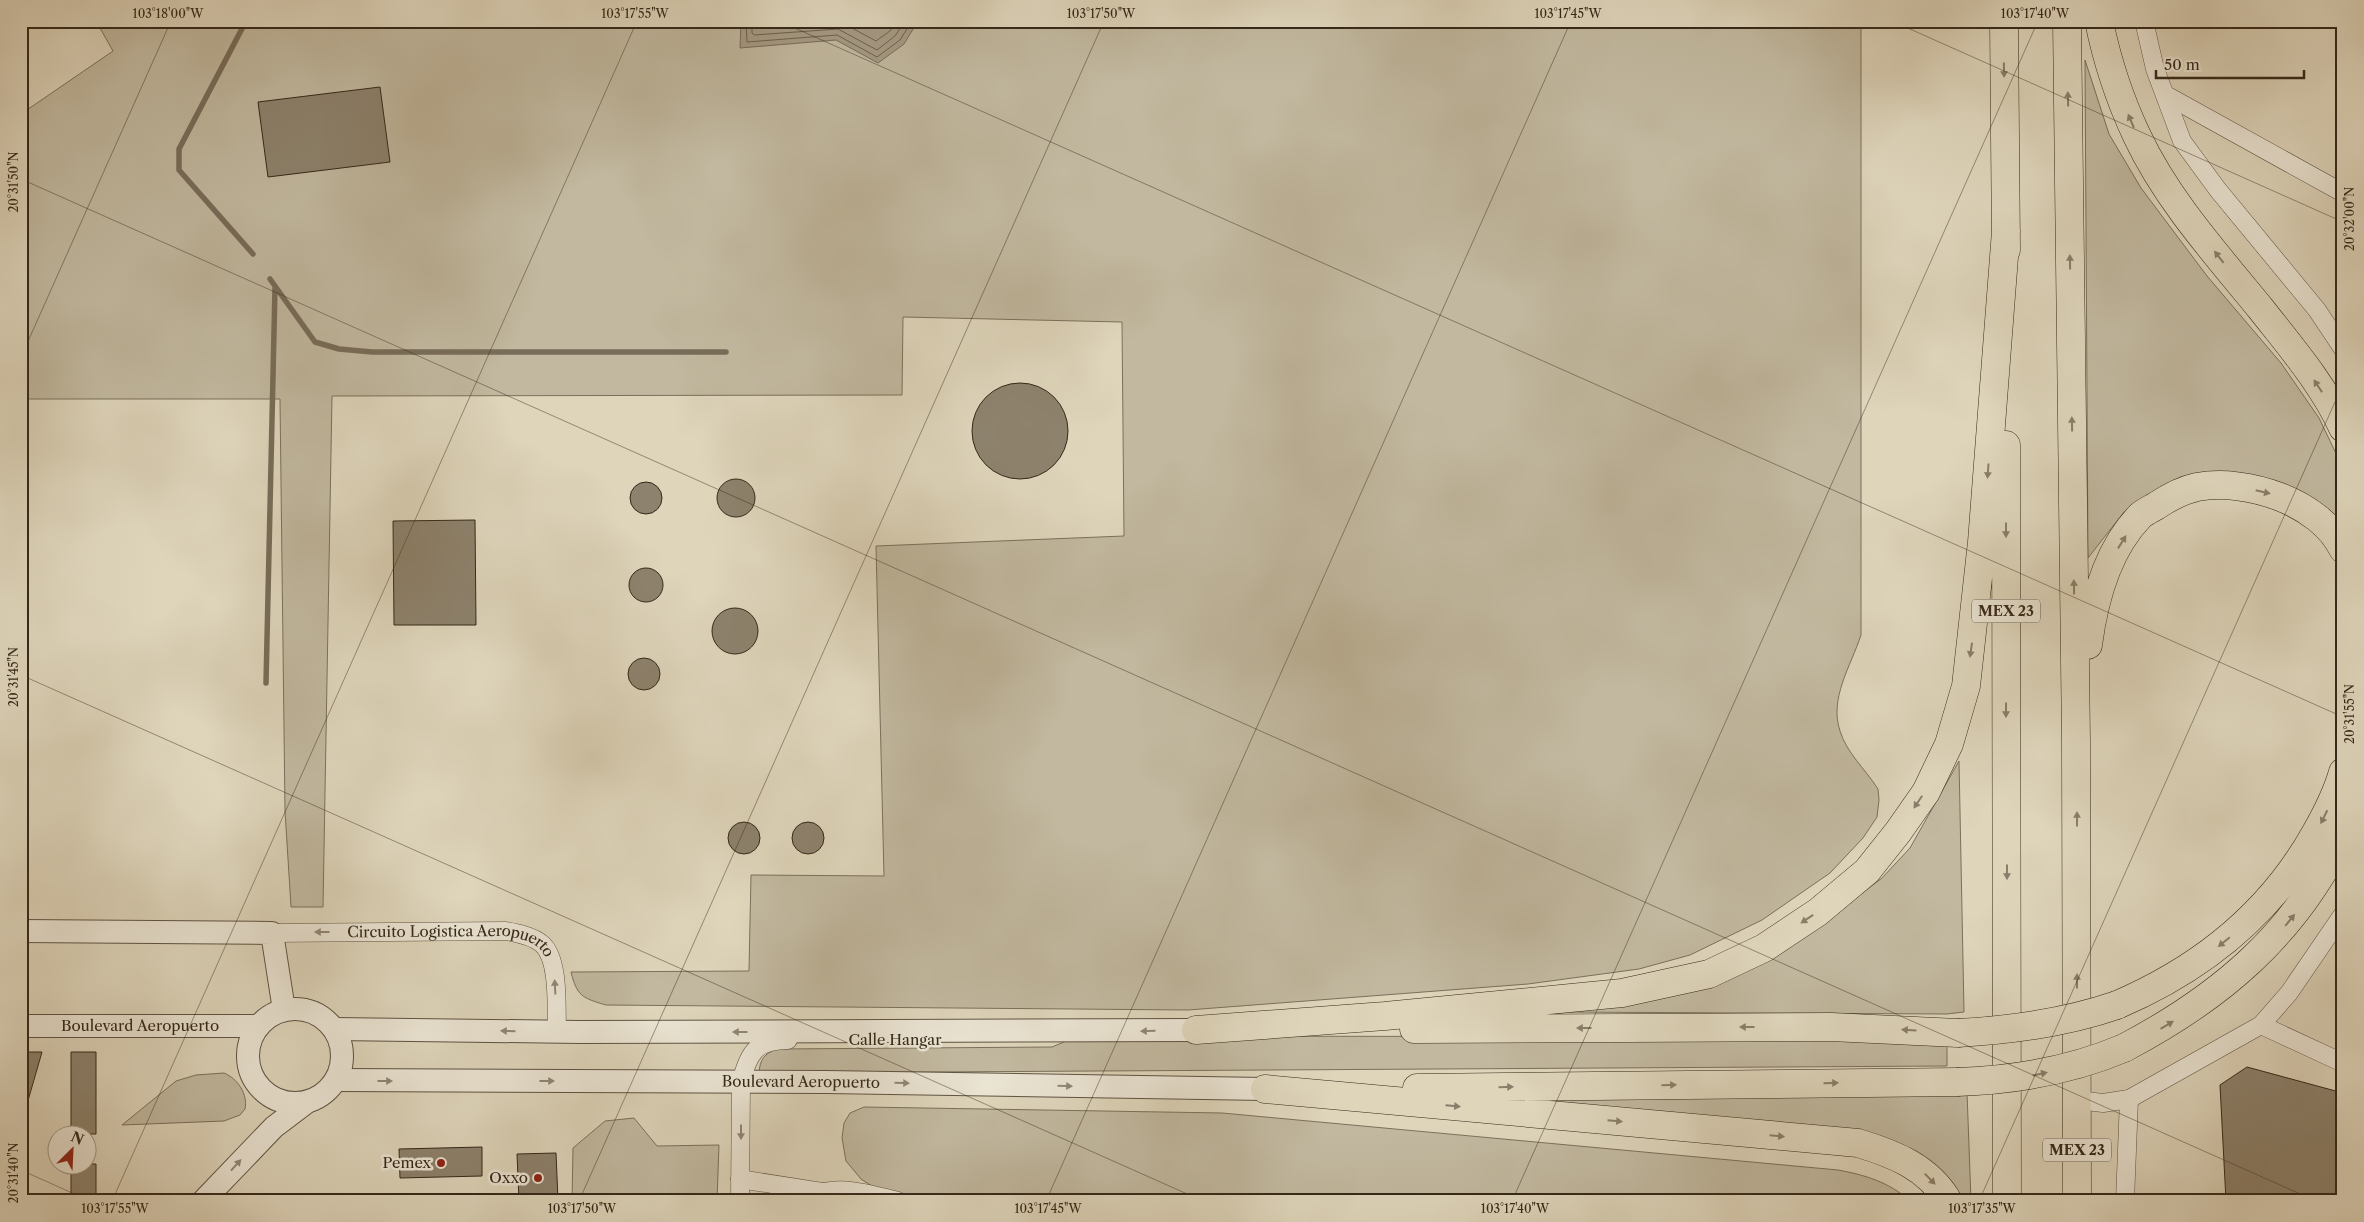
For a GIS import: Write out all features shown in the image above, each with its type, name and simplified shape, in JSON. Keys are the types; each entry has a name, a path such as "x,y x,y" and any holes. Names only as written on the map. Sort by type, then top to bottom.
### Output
{"highway":[{"name":"MEX 23","path":"2004,21 2007,1201"},
{"name":"MEX 23","path":"2067,21 2076,740 2077,1201"},
{"path":"2099,21 2115,82 2138,138 2151,162 2188,218 2301,360 2343,428"},
{"path":"1196,1030 1385,1016 1622,993 1710,974 1764,948 1818,912 1867,871 1898,832 1926,792 1949,744 1966,686 1982,551 2006,231"},
{"path":"2076,740 2092,618 2097,598 2105,570 2122,540 2140,515 2167,499 2197,488 2230,487 2265,492 2292,501 2320,520 2339,541 2343,549"},
{"path":"1196,1030 1831,1027 1958,1033 1995,1031 2058,1023 2117,1005 2173,978 2200,961 2243,926 2291,873 2325,816 2343,772"},
{"path":"1265,1089 1957,1082 2016,1079 2095,1060 2124,1048 2182,1016 2225,985 2258,955 2298,910 2343,835"},
{"path":"1265,1089 1858,1144 1888,1152 1920,1168 1943,1192 1948,1201"}],"street":[{"path":"2144,21 2155,70 2182,141 2218,190 2317,310 2343,349"},
{"path":"2166,95 2343,193"},
{"path":"2078,1100 2103,1103 2129,1099 2261,1025 2294,986 2343,914"},
{"name":"Circuito Logistica Aeropuerto","path":"21,931 272,933 506,931 523,935 543,945 554,966 557,1031"},
{"path":"272,933 284,1010"},
{"path":"203,1201 274,1126 307,1102 323,1095 336,1080 341,1068 342,1054 340,1041 334,1029 324,1019 312,1012 298,1009 284,1010 270,1016 258,1026 248,1047 250,1070 255,1081 265,1092 278,1100 292,1103 307,1102"},
{"path":"2261,1025 2343,1063"},
{"name":"Boulevard Aeropuerto","path":"21,1026 258,1026"},
{"path":"334,1029 1073,1032 1196,1030"},
{"name":"Calle Hangar","path":"740,1201 741,1083 744,1069 753,1051 769,1041 1040,1040 1073,1032"},
{"name":"Boulevard Aeropuerto","path":"336,1080 818,1082 1265,1089"},
{"path":"2125,1201 2129,1099"},
{"path":"740,1179 822,1192"},
{"path":"806,1201 822,1192 838,1189 898,1201"}],"shaded area":[{"path":"96,21 1861,21 1861,635 1839,694 1837,719 1843,739 1851,754 1878,789 1877,817 1863,838 1830,873 1762,920 1690,955 1639,969 1528,984 1188,1010 606,1005 586,998 578,991 571,972 749,971 751,875 884,876 876,546 1124,536 1122,322 903,317 902,395 332,396 323,907 291,907 285,811 280,399 21,399 21,114 113,51"},
{"path":"2085,60 2109,134 2141,188 2207,276 2281,363 2319,418 2343,468 2343,531 2318,503 2169,487 2124,512 2088,558"},
{"path":"1959,761 1964,1012 1947,1014 1556,1012 1711,987 1757,966 1813,931 1882,878 1910,848"},
{"path":"1078,1036 1947,1037 1947,1066 759,1073 760,1064 764,1058 777,1049 1052,1047"},
{"path":"224,1073 238,1083 245,1098 245,1109 240,1115 224,1121 122,1125 176,1081 196,1075"},
{"path":"1449,1092 1967,1092 1971,1201 1961,1201 1929,1162"},
{"path":"864,1107 1222,1113 1838,1170 1876,1180 1894,1189 1910,1201 1079,1201 905,1196 878,1190 861,1179 846,1161 842,1138 844,1123 850,1113"},
{"path":"634,1118 657,1146 719,1145 717,1201 572,1201 573,1148 605,1121"}],"water":[{"path":"741,21 918,21 904,44 878,63 836,40 740,48"}],"building":[{"path":"380,87 390,162 268,177 258,102"},
{"path":"1020,383 1038,386 1054,397 1065,413 1068,431 1065,449 1054,465 1038,476 1020,479 1002,476 986,465 975,449 972,431 975,413 986,397 1002,386"},
{"path":"736,479 749,485 755,498 749,511 736,517 723,511 717,498 723,485"},
{"path":"646,482 658,486 662,498 658,510 646,514 634,510 630,498 634,486"},
{"path":"475,520 476,625 394,625 393,521"},
{"path":"646,568 658,573 663,585 658,597 646,602 634,597 629,585 634,573"},
{"path":"730,608 740,608 754,618 758,631 754,644 748,650 740,654 730,654 716,644 712,636 712,626 722,612"},
{"path":"644,658 650,659 655,663 659,668 659,680 655,685 650,689 644,690 638,689 633,685 629,680 628,674 629,668 633,663 638,659"},
{"path":"744,822 756,826 760,838 756,850 744,854 732,850 728,838 732,826"},
{"path":"808,822 820,826 824,838 820,850 808,854 796,850 792,838 796,826"},
{"path":"21,1052 42,1052 25,1111 21,1110"},
{"path":"71,1052 96,1052 96,1124 71,1124"},
{"path":"2247,1067 2343,1093 2343,1201 2226,1201 2220,1085"},
{"name":"Pemex","path":"482,1147 482,1176 400,1178 399,1149"},
{"name":"Oxxo","path":"556,1153 558,1201 519,1201 517,1154"},
{"path":"71,1174 96,1174 96,1195 71,1195"}],"waterway":[{"path":"246,21 179,149 179,170 253,254"},
{"path":"270,279 315,342 339,349 372,352 726,352"},
{"path":"266,683 275,288"}],"place":[{"name":"Pemex","path":"441,1163"},
{"name":"Oxxo","path":"538,1178"}]}
